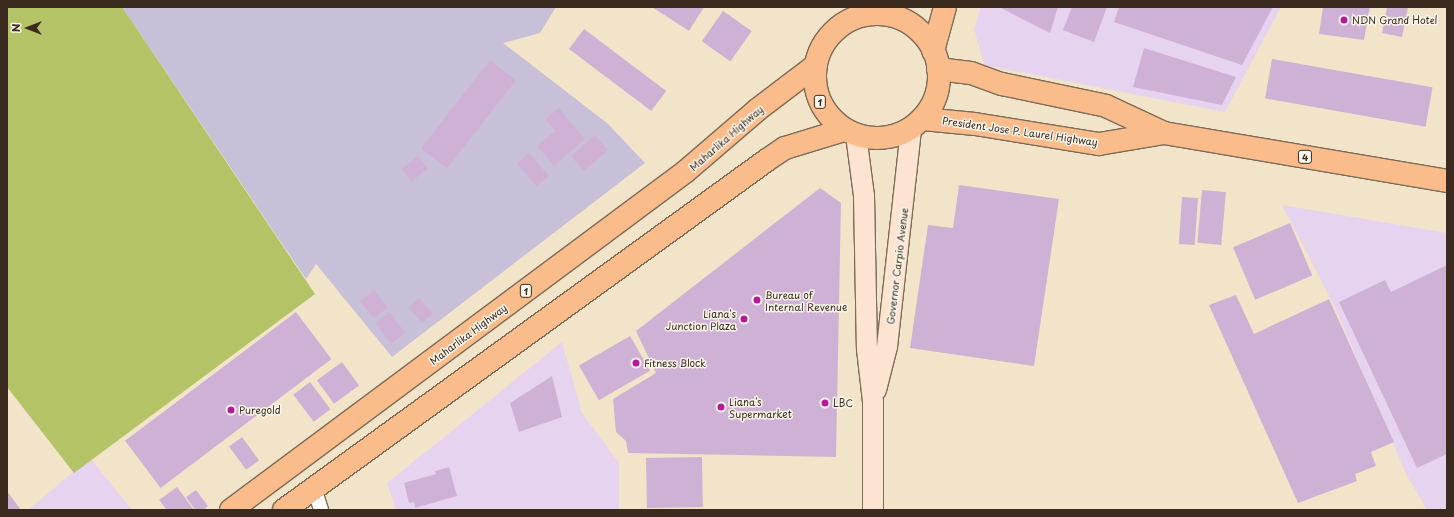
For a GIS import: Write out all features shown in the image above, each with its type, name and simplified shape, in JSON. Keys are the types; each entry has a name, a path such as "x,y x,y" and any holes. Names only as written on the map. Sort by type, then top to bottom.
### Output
{"highway":[{"name":"1","path":"850,133 831,119 820,102 815,84 816,65 826,40 858,7"},
{"path":"284,510 785,148 850,133 883,139 917,124 936,95 936,60 944,7"},
{"name":"1","path":"842,24 868,14 898,18 919,30 936,60"},
{"name":"President Jose P. Laurel Highway","path":"936,60 1002,84 1106,106 1164,133 1447,181"},
{"name":"Maharlika Highway","path":"231,510 686,172 757,110 816,65"},
{"name":"President Jose P. Laurel Highway","path":"917,124 975,124 1099,144 1164,133"}],"main road":[{"name":"Governor Carpio Avenue","path":"873,402 887,347 917,124"},
{"name":"Governor Carpio Avenue","path":"850,133 864,196 867,349 873,402 873,510"}],"street":[{"path":"314,488 321,510"}],"shaded area":[{"path":"122,7 556,7 540,33 503,43 607,123 645,163 392,357 316,264 306,279"},
{"path":"981,7 1281,7 1225,112 984,65 974,29"},
{"path":"1282,205 1447,233 1447,510 1427,510 1406,474 1334,305"},
{"path":"562,342 582,413 619,463 619,510 396,510 387,483"},
{"path":"90,458 132,510 28,510"}],"green space":[{"path":"7,7 122,7 315,294 74,473 7,387"}],"building":[{"path":"652,7 704,7 689,31"},
{"path":"999,7 1058,7 1050,33"},
{"path":"1072,7 1107,7 1094,42 1063,30"},
{"path":"1119,7 1273,7 1242,65 1114,22"},
{"name":"NDN Grand Hotel","path":"1323,7 1370,7 1364,40 1319,34"},
{"path":"1387,7 1408,7 1402,37 1382,33"},
{"path":"723,11 752,31 730,61 702,41"},
{"path":"584,29 666,91 651,111 569,49"},
{"path":"1144,48 1236,77 1222,105 1133,87"},
{"path":"1272,59 1433,87 1426,127 1265,98"},
{"path":"490,60 516,80 447,169 421,148"},
{"path":"559,108 585,139 554,166 537,146 555,131 545,119"},
{"path":"595,135 608,150 584,171 571,156"},
{"path":"529,153 549,176 537,186 517,163"},
{"path":"418,156 428,169 411,182 401,169"},
{"path":"959,185 1059,199 1034,366 910,348 928,225 953,228"},
{"name":"Liana's Junction Plaza","path":"820,188 841,203 836,457 628,453 626,441 616,432 613,399 656,373 636,331"},
{"path":"1202,190 1226,192 1221,245 1197,243"},
{"path":"1182,197 1198,198 1195,245 1179,244"},
{"path":"1290,223 1312,275 1255,300 1233,247"},
{"path":"1447,265 1447,454 1417,468 1339,302 1385,280 1391,292"},
{"path":"374,290 388,307 374,318 360,301"},
{"path":"1236,295 1254,334 1329,299 1394,442 1371,452 1376,466 1355,474 1357,481 1298,503 1209,305"},
{"path":"419,298 433,314 422,323 408,307"},
{"name":"Puregold","path":"296,312 332,359 161,488 125,441"},
{"path":"390,312 405,333 391,344 375,323"},
{"path":"630,336 650,371 599,400 579,366"},
{"path":"342,362 359,385 334,404 317,380"},
{"path":"552,376 562,417 519,432 510,403"},
{"path":"310,382 330,409 314,422 293,395"},
{"path":"242,437 259,460 246,470 229,446"},
{"path":"702,457 703,507 647,508 646,458"},
{"path":"449,467 457,496 415,508 414,502 409,503 404,483 436,474 435,471"},
{"path":"177,487 193,509 192,510 167,510 159,500"},
{"path":"196,490 208,506 203,510 195,510 186,497"},
{"path":"7,491 21,510 7,510"}],"place":[{"name":"NDN Grand Hotel","path":"1344,20"},
{"name":"Bureau of Internal Revenue","path":"757,300"},
{"name":"Liana's Junction Plaza","path":"744,319"},
{"name":"Fitness Block","path":"636,363"},
{"name":"LBC","path":"825,403"},
{"name":"Liana's Supermarket","path":"721,407"},
{"name":"Puregold","path":"231,410"}]}
